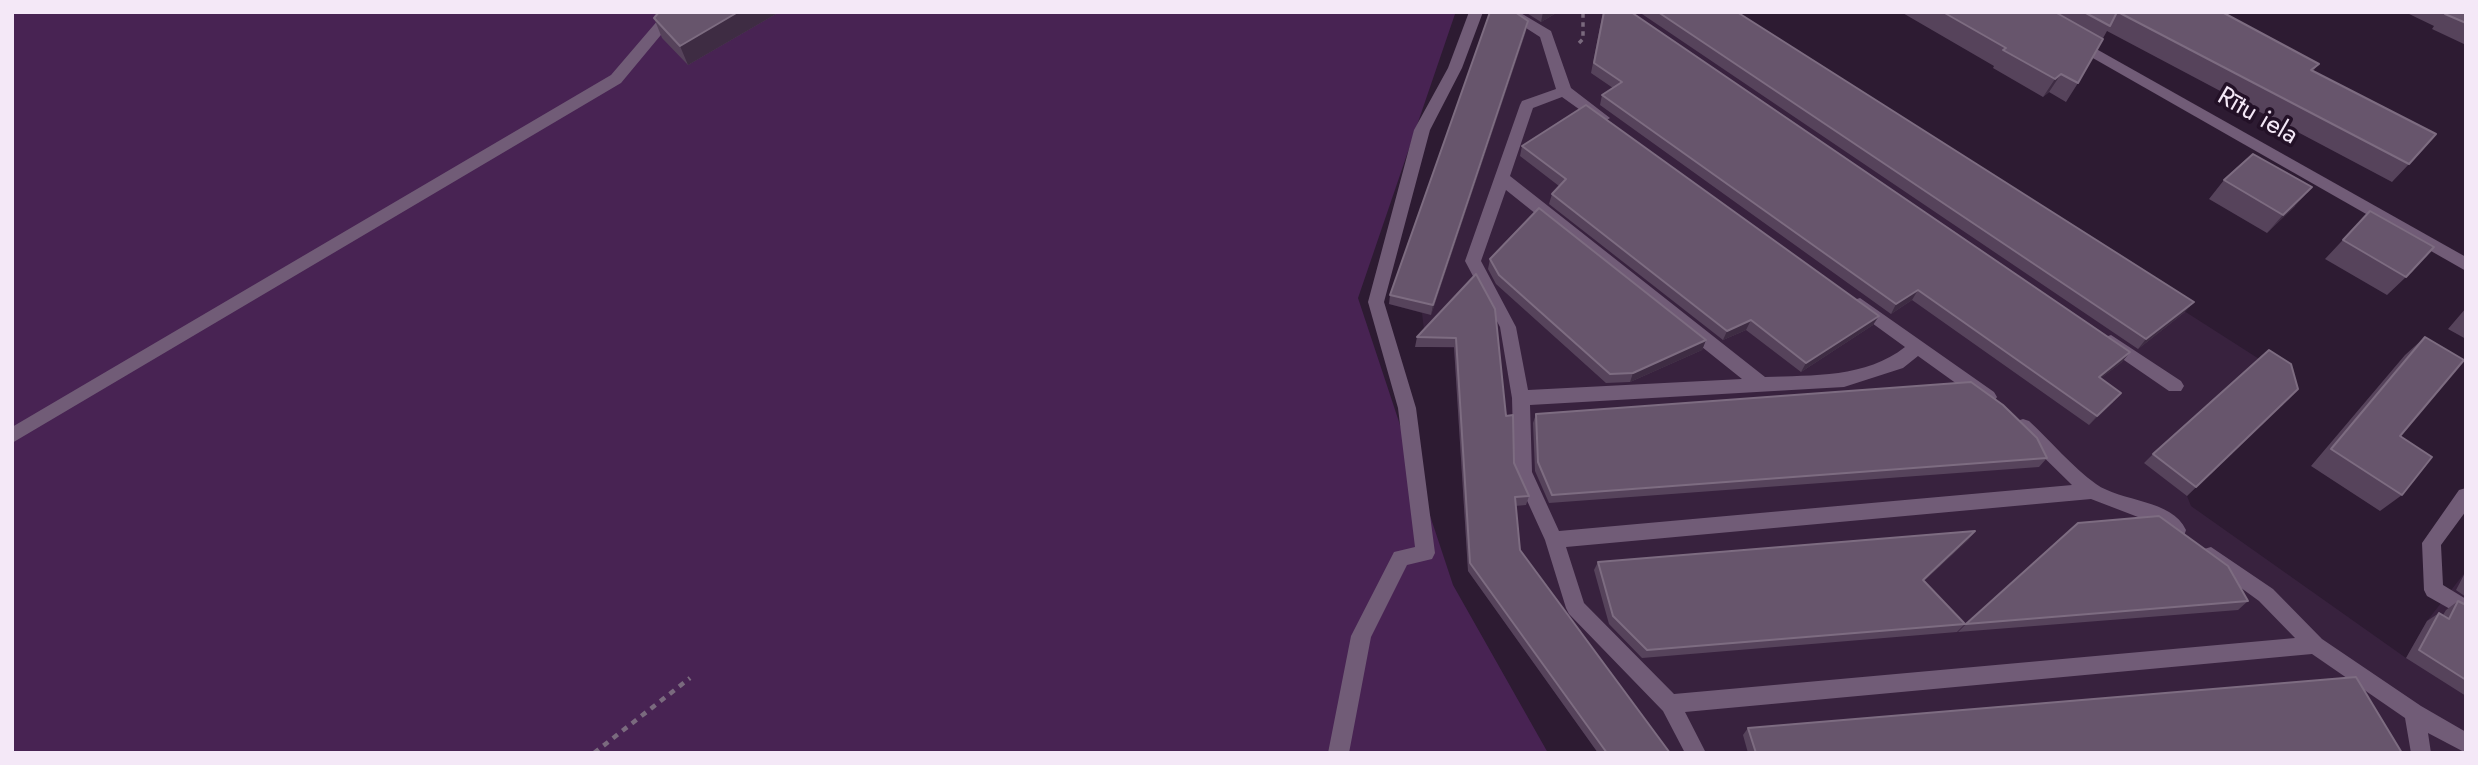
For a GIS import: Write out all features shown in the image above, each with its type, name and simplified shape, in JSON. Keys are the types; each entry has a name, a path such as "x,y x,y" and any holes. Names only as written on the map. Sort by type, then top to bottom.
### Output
{"street":[{"path":"12,436 616,79 636,60 651,37 674,12"},
{"path":"1338,753 1361,636 1401,558 1424,553 1407,408 1376,302 1422,130 1455,68 1476,12"},
{"path":"1508,12 1546,34 1564,91 1619,131"},
{"name":"Rītu iela","path":"2059,33 2466,265"},
{"path":"1564,91 1527,105 1473,261 1508,327 1521,398 1523,472 1554,540 1576,608 1670,704 1696,753"},
{"path":"1503,178 1761,384"},
{"path":"1852,298 2008,412 2091,491 2158,516 2266,595 2315,645 2414,713 2466,744"},
{"path":"2095,332 2175,386"},
{"path":"1521,398 1844,380 1897,363 1918,346"},
{"path":"1554,540 2091,491"},
{"path":"2466,496 2431,543 2434,590 2466,610"},
{"path":"1670,704 2315,645"},
{"path":"2414,713 2421,753"}],"path":[{"path":"594,753 690,678"}],"shaded area":[{"path":"12,12 1452,12 1455,14 1358,298 1453,585 1548,753 12,753"},
{"path":"1489,12 1717,12 2281,373 2187,496 2191,506 2406,658 2427,621 2466,571 2466,753 1598,753 1468,571 1454,348 1426,347 1422,313 1389,304 1491,14"}],"building":[{"path":"659,12 738,12 680,46 654,18"},
{"path":"1490,12 1515,12 1528,21 1433,305 1390,295"},
{"path":"1604,12 1631,12 2130,352 2099,377 2121,393 2097,416 1918,290 1896,304 1602,95 1622,82 1594,63"},
{"path":"1658,12 1737,12 2194,302 2146,339"},
{"path":"1943,12 2055,12 2103,39 2078,83 2061,74 2055,79"},
{"path":"2084,12 2117,12 2110,26"},
{"path":"2118,12 2222,12 2319,64 2311,70 2436,134 2409,164"},
{"path":"2466,12 2466,23 2445,14"},
{"path":"1586,105 1879,316 1806,363 1751,320 1727,331 1552,194 1566,179 1522,146"},
{"path":"2253,154 2312,187 2283,215 2224,180"},
{"path":"1539,208 1706,340 1633,373 1610,374 1499,275 1490,259"},
{"path":"2370,211 2434,247 2406,277 2343,240"},
{"path":"1476,274 1495,309 1506,416 1513,415 1514,463 1529,496 1515,497 1520,550 1670,753 1607,753 1470,563 1456,338 1417,337"},
{"path":"2425,337 2464,360 2400,436 2432,457 2402,495 2331,449"},
{"path":"2269,350 2291,364 2298,389 2196,487 2153,454"},
{"path":"1971,382 2003,405 2037,438 2047,458 1552,495 1538,462 1536,414"},
{"path":"2159,516 2228,566 2248,601 1966,624 2078,523"},
{"path":"1975,531 1923,580 1965,624 1647,650 1613,616 1598,562"},
{"path":"2458,601 2466,605 2466,680 2419,650 2439,613 2449,619"},
{"path":"2356,677 2402,753 1756,753 1748,728"}]}
